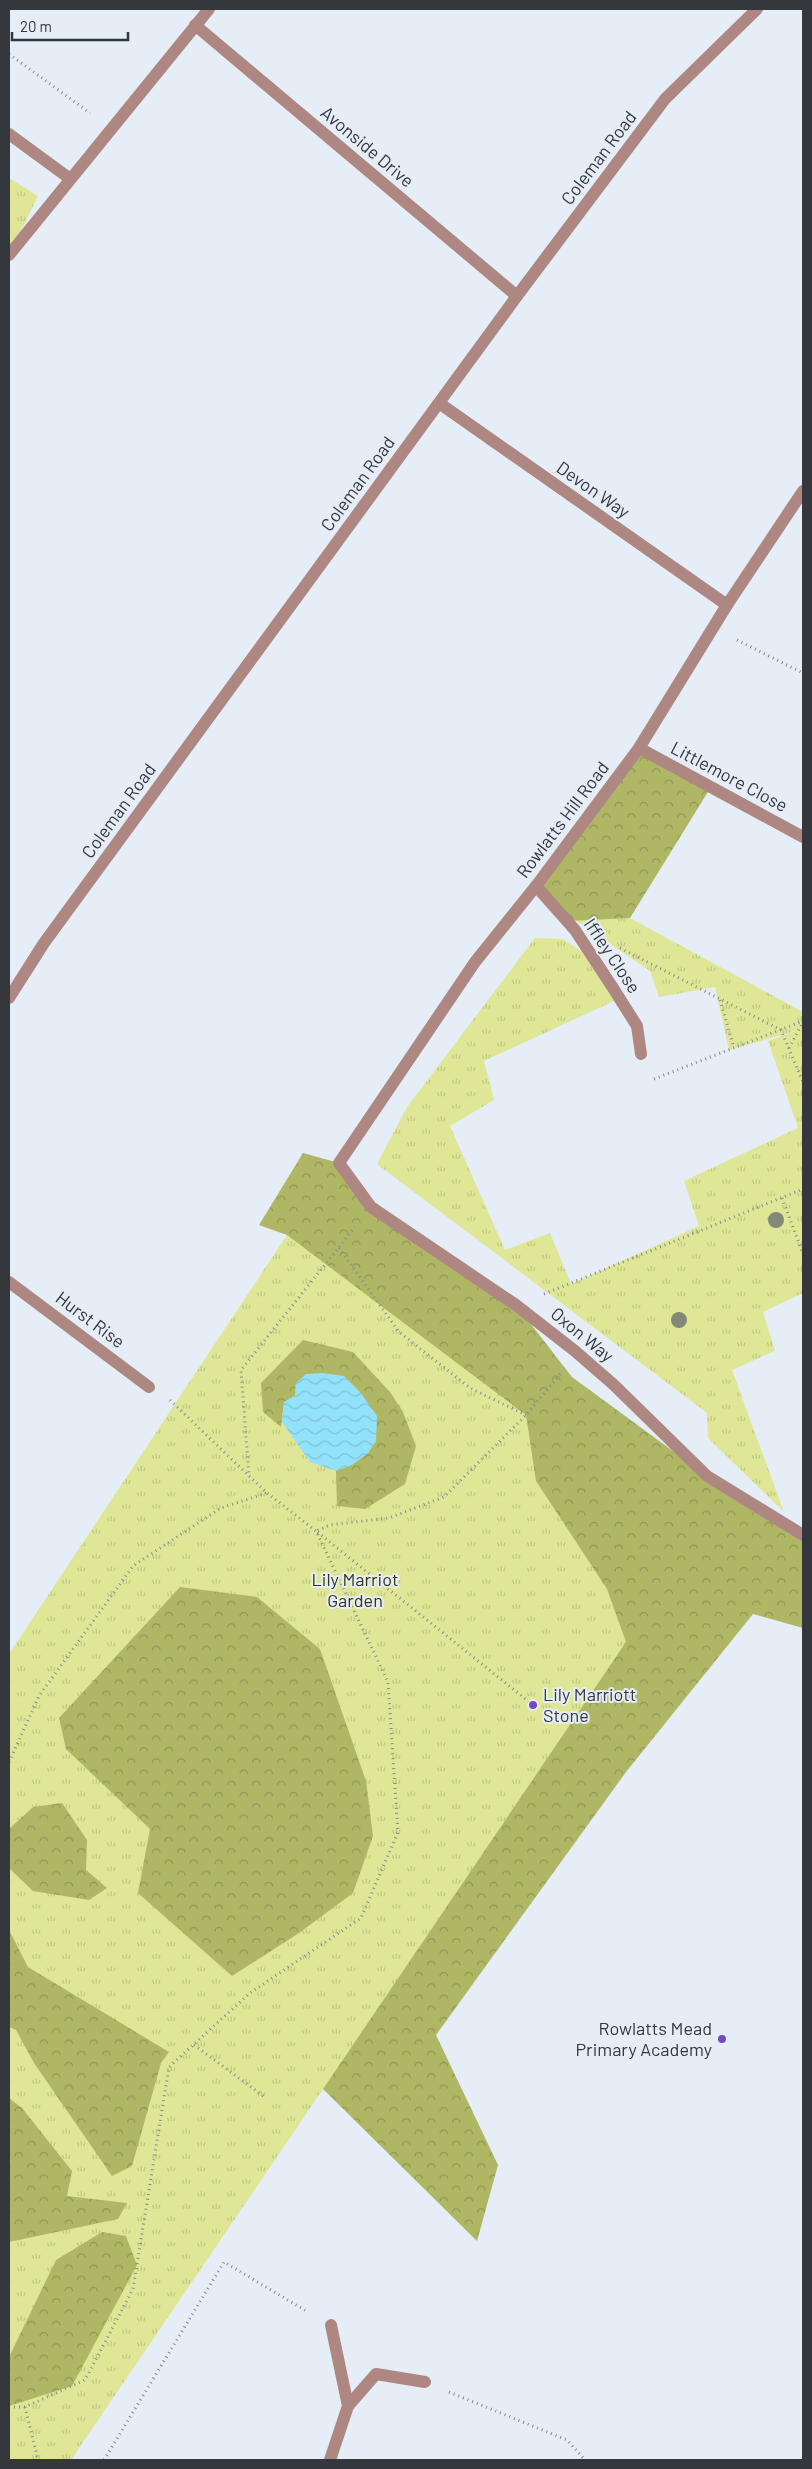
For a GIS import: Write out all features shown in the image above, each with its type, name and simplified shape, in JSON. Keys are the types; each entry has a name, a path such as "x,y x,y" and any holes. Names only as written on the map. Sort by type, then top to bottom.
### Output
{"street":[{"path":"9,255 69,178 208,9"},
{"name":"Coleman Road","path":"9,998 44,943 516,296 665,100 757,9"},
{"name":"Avonside Drive","path":"196,25 516,296"},
{"path":"9,134 69,178"},
{"name":"Devon Way","path":"439,403 727,605"},
{"name":"Rowlatts Hill Road","path":"339,1163 475,962 536,886 639,748 727,605 802,496"},
{"name":"Littlemore Close","path":"639,748 803,837"},
{"name":"Iffley Close","path":"536,886 575,930 618,995 637,1026 641,1054"},
{"name":"Oxon Way","path":"339,1163 371,1207 516,1305 614,1384 707,1476 803,1535"},
{"name":"Hurst Rise","path":"9,1282 149,1387"},
{"path":"330,2325 348,2406"},
{"path":"330,2460 348,2406 376,2374 425,2382"}],"path":[{"path":"9,54 111,128"},
{"path":"713,628 803,673"},
{"path":"619,947 781,1030 803,1082"},
{"path":"720,999 734,1048"},
{"path":"641,1054 651,1080 803,1022"},
{"path":"789,1048 803,1022"},
{"path":"516,1305 803,1189"},
{"path":"782,1198 803,1254"},
{"path":"249,1476 241,1370 371,1207"},
{"path":"339,1248 399,1332 470,1388 526,1414"},
{"path":"316,1531 330,1526 390,1518 444,1497 526,1414 578,1355"},
{"path":"149,1387 166,1396 266,1493 533,1705"},
{"path":"9,1762 39,1696 133,1566 221,1508 266,1493"},
{"path":"9,2407 25,2407 85,2380 133,2289 169,2067 250,1993 361,1918 398,1832 388,1682 316,1531"},
{"path":"193,2045 266,2098"},
{"path":"104,2460 224,2262 330,2325"},
{"path":"425,2382 567,2440 585,2460"},
{"path":"25,2407 38,2460"}],"green space":[{"path":"9,178 38,196 9,255"},
{"path":"636,751 711,787 630,918 568,921 536,886"},
{"path":"630,918 803,1012 803,1293 763,1312 775,1351 732,1370 784,1512 708,1438 707,1413 377,1164 407,1107 535,938 563,939 587,955 614,1001 484,1061 494,1100 450,1126 505,1250 550,1233 571,1284 699,1226 684,1181 798,1128 768,1041 799,1030 729,1050 715,987 659,997 650,971 575,920"},
{"path":"303,1153 339,1163 371,1207 516,1305 572,1377 707,1476 803,1535 803,1628 753,1614 626,1772 436,2035 498,2165 477,2241 323,2089 626,1642 607,1589 536,1481 526,1415 287,1235 259,1225"},
{"name":"Lily Marriot Garden","path":"287,1235 709,1521 71,2460 9,2460 9,1654"},
{"path":"303,1340 353,1352 390,1392 403,1412 416,1446 405,1484 365,1509 337,1506 336,1471 354,1463 296,1383 295,1396 284,1402 281,1427 263,1412 261,1383"},
{"path":"180,1587 257,1597 320,1649 366,1781 373,1836 353,1893 299,1933 232,1976 138,1893 150,1829 66,1749 59,1718"},
{"path":"62,1803 87,1840 86,1870 107,1888 89,1900 33,1891 9,1868 9,1829 33,1807"},
{"path":"9,1930 28,1967 169,2052 161,2063 132,2166 112,2176 34,2063 16,2030 9,2027"},
{"path":"9,2098 22,2108 72,2171 67,2196 127,2203 118,2219 9,2242"},
{"path":"102,2232 126,2236 137,2265 72,2386 9,2406 9,2357 56,2260"}],"water":[{"path":"323,1373 344,1376 360,1392 377,1416 376,1441 368,1453 352,1465 336,1471 310,1462 282,1422 284,1402 295,1396 296,1383 306,1374"}],"place":[{"name":"Lily Marriott Stone","path":"533,1705"},
{"name":"Rowlatts Mead Primary Academy","path":"722,2039"}]}
